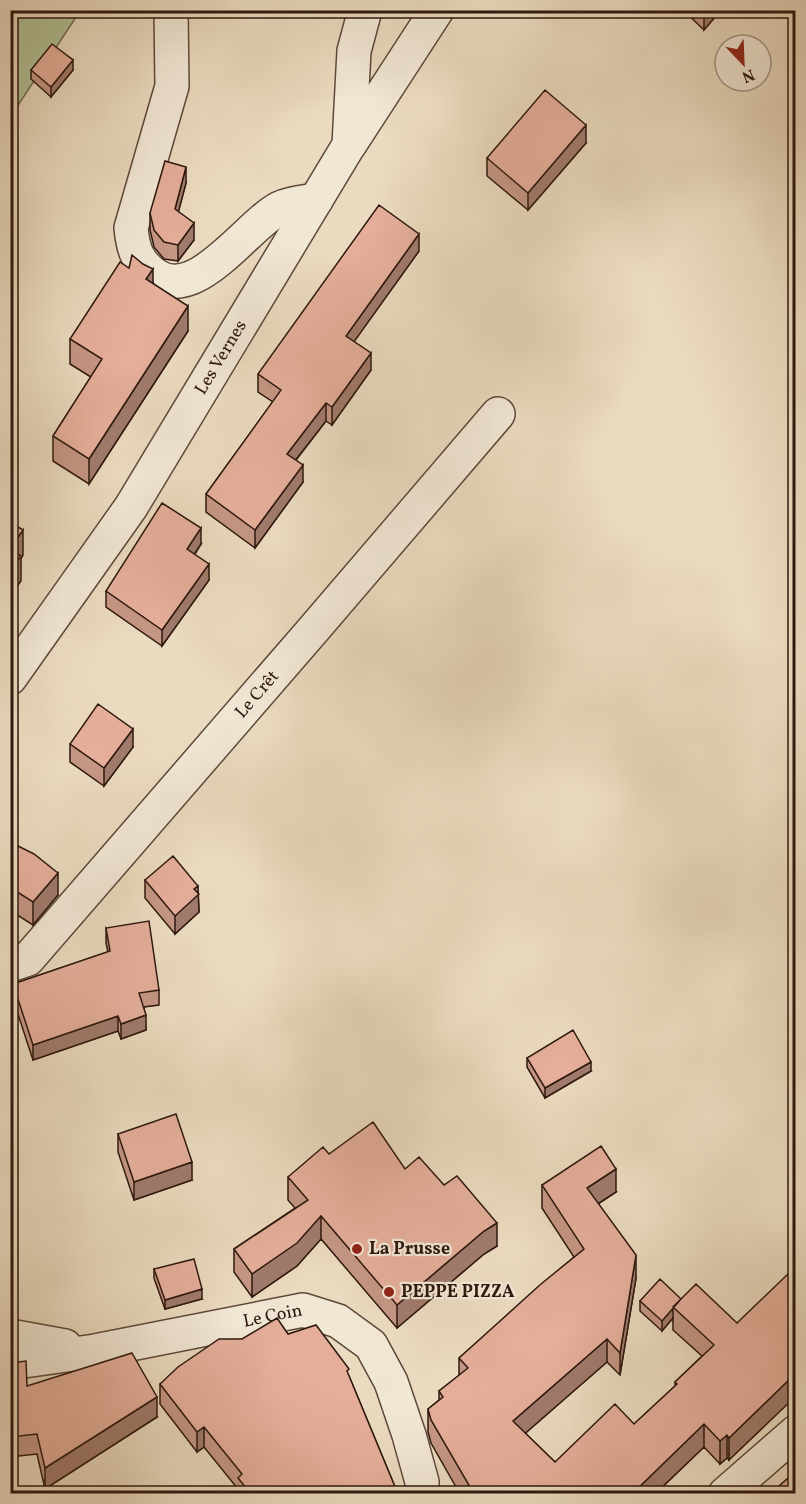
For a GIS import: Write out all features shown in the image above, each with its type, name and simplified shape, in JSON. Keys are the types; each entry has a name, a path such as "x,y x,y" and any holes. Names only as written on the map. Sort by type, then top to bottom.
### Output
{"street":[{"path":"171,10 172,86 131,228 133,249 147,270 162,280 180,281 200,275 282,207 316,200"},
{"name":"Les Vernes","path":"10,678 131,507 349,145 354,51 365,10"},
{"path":"349,145 437,10"},
{"name":"Le Crêt","path":"10,965 28,959 498,414"},
{"name":"Le Coin","path":"10,1363 95,1351 303,1310 338,1321 371,1346 391,1382 409,1435 422,1482 422,1494"},
{"path":"10,1336 95,1351"},
{"path":"725,1494 795,1432"}],"green space":[{"path":"11,11 80,11 11,116"}],"building":[{"path":"52,44 73,60 51,87 31,70"},
{"path":"545,90 586,125 528,193 487,158"},
{"path":"165,161 186,167 175,209 194,223 178,245 164,242 154,230 150,213"},
{"path":"379,205 419,234 346,336 371,353 332,407 326,403 287,454 303,465 255,530 206,494 281,390 258,374"},
{"path":"132,255 153,269 146,279 188,306 89,459 53,436 102,359 70,339 120,262 129,268"},
{"path":"162,503 201,528 187,549 209,564 162,630 106,591"},
{"path":"10,522 23,530 10,549"},
{"path":"10,549 21,556 10,571"},
{"path":"98,704 133,729 104,768 70,744"},
{"path":"10,842 34,854 58,873 33,902 10,889"},
{"path":"173,856 198,886 194,889 199,894 175,916 145,880"},
{"path":"149,921 159,990 139,993 146,1015 121,1024 118,1016 33,1045 13,984 110,951 106,928"},
{"path":"573,1030 591,1062 545,1088 527,1058"},
{"path":"176,1114 192,1162 134,1182 118,1134"},
{"path":"373,1122 405,1169 419,1157 444,1185 457,1176 497,1223 484,1231 397,1305 321,1216 297,1243 252,1274 234,1249 308,1200 288,1177 323,1147 329,1154"},
{"path":"601,1146 616,1169 587,1188 636,1255 620,1353 607,1339 513,1421 555,1462 615,1404 634,1424 714,1345 673,1307 696,1284 737,1323 788,1274 795,1283 795,1374 729,1438 727,1435 720,1441 704,1424 632,1494 474,1494 431,1420 428,1409 443,1397 439,1391 468,1368 459,1358 541,1284 584,1249 542,1185"},
{"path":"194,1259 202,1289 165,1300 154,1269"},
{"path":"660,1279 681,1299 662,1321 640,1301"},
{"path":"277,1318 288,1334 316,1325 349,1369 347,1371 398,1494 287,1494 281,1487 272,1494 251,1494 238,1478 242,1474 204,1427 197,1432 160,1384 178,1367 219,1339 242,1339"},
{"path":"132,1353 157,1397 45,1468 37,1434 10,1437 10,1363 26,1361 27,1386"},
{"path":"795,1472 795,1494 770,1494"}],"place":[{"name":"La Prusse","path":"357,1249"},
{"name":"PEPPE PIZZA","path":"389,1292"}]}
